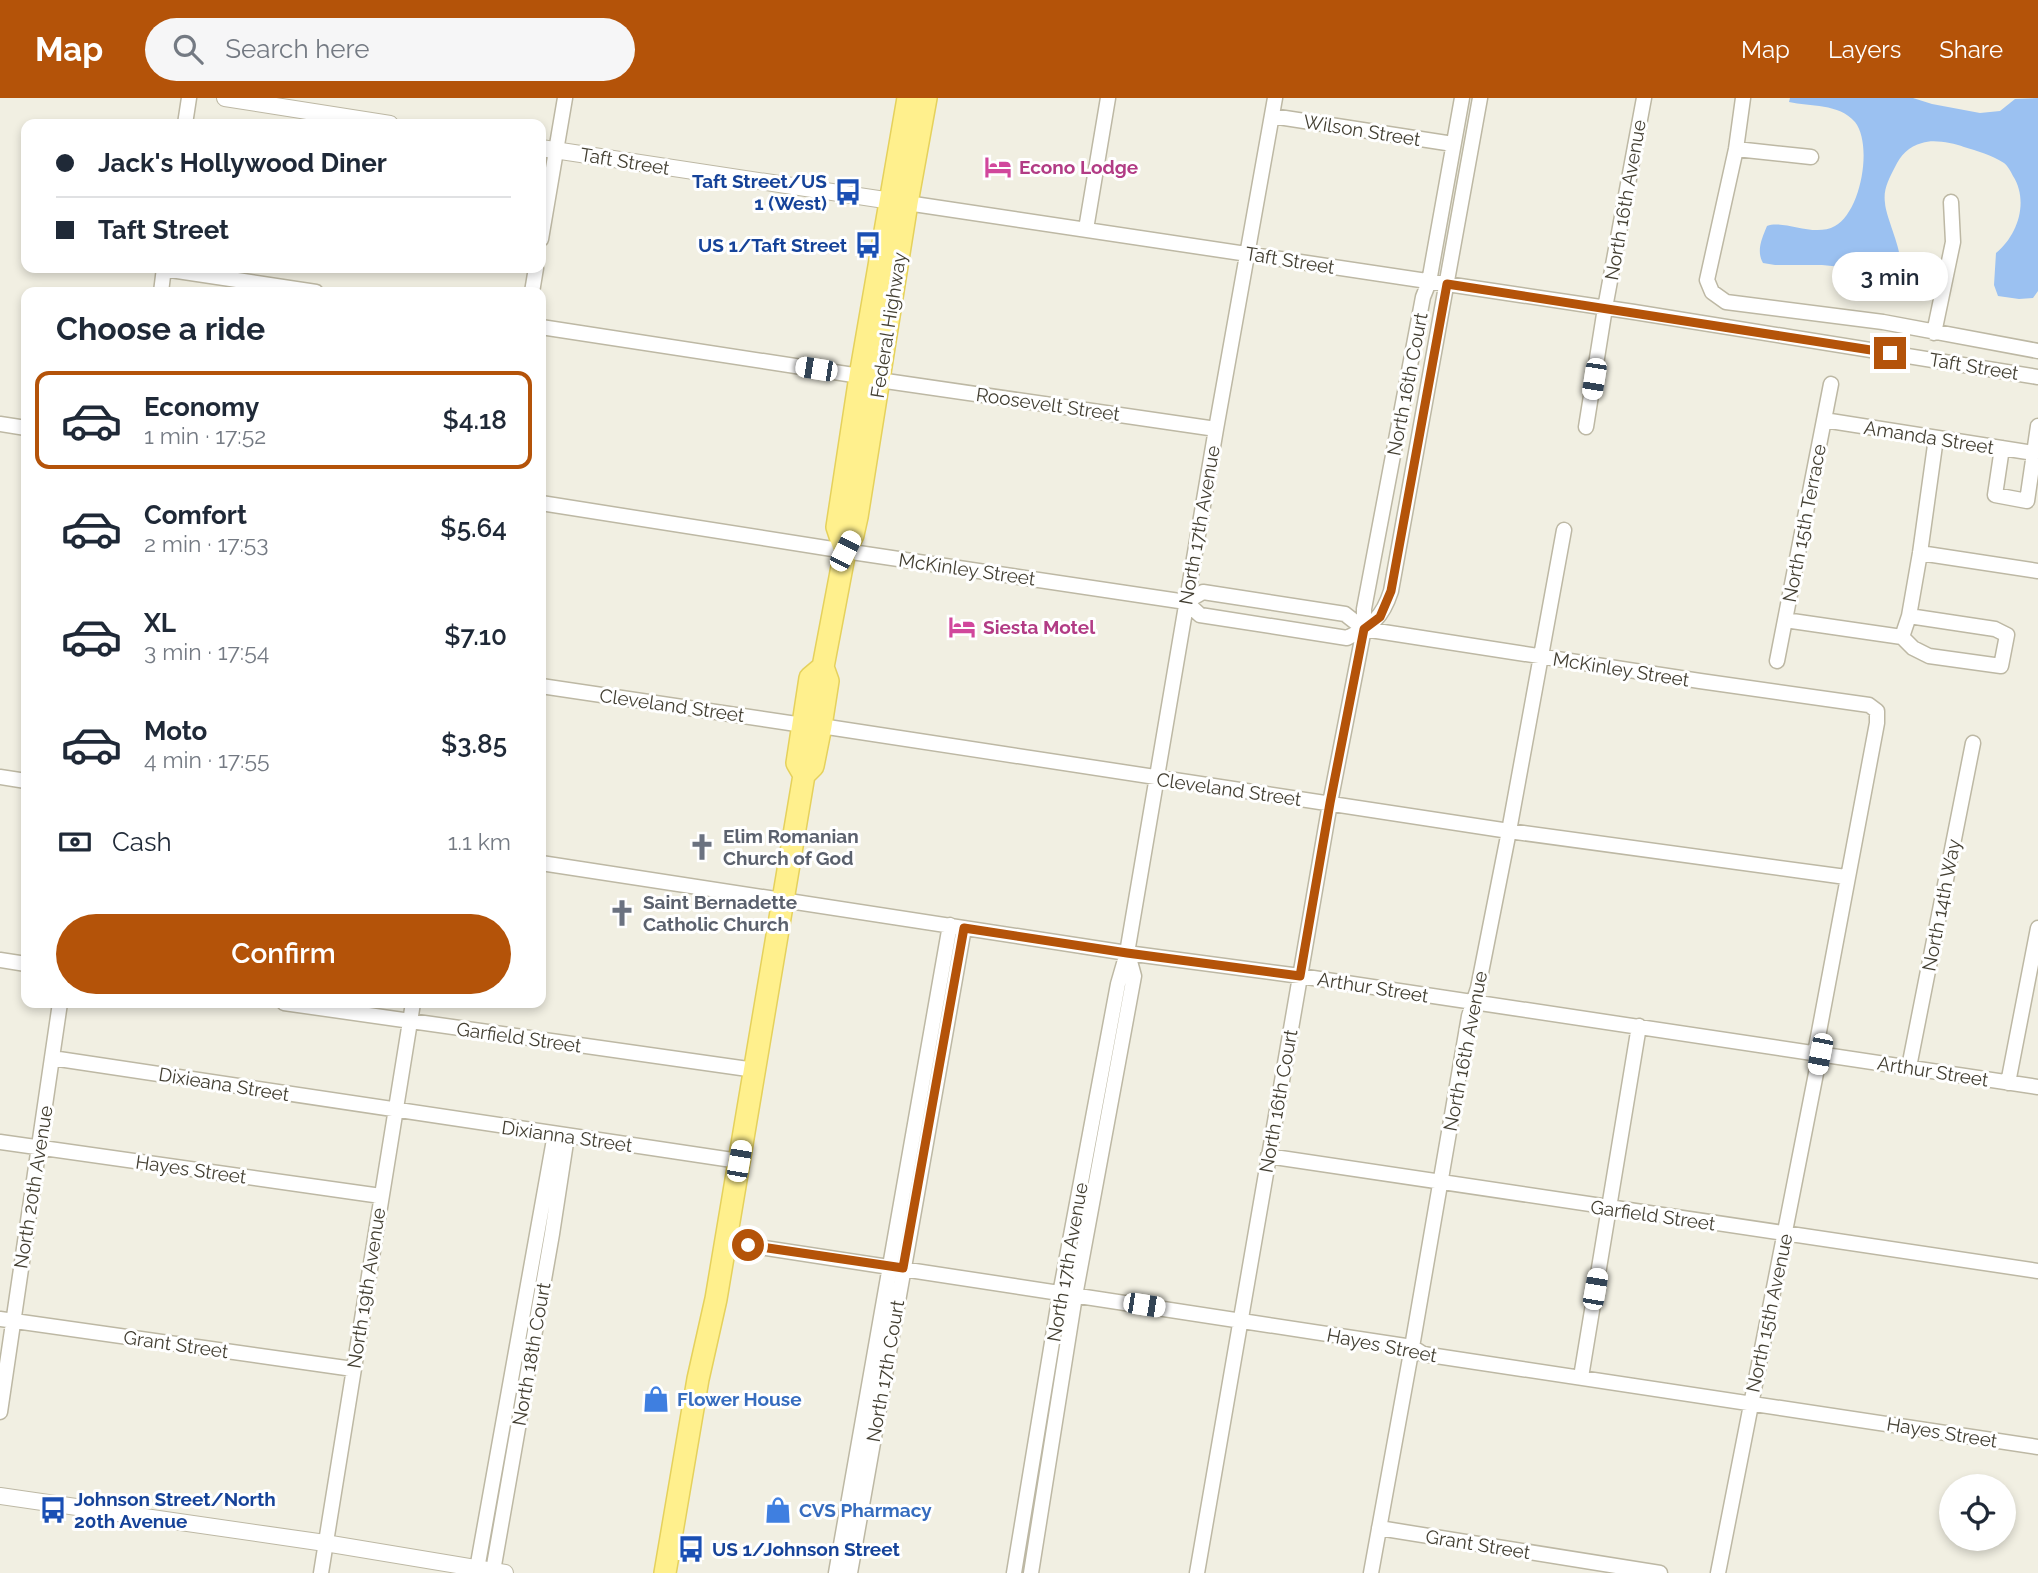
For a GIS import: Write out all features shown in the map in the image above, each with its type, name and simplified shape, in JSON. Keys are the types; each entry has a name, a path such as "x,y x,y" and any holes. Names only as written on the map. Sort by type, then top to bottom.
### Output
{"main road":[{"name":"Federal Highway","path":"665,1573 697,1388 716,1302 784,900 804,775 797,763 812,725 810,678 823,667 845,551 837,527 870,378 898,202 908,98"},
{"name":"Federal Highway","path":"898,202 926,98"}],"street":[{"path":"186,119 189,98"},
{"path":"225,98 358,119"},
{"path":"546,175 548,149 565,98"},
{"path":"1086,229 1108,98"},
{"name":"North 17th Avenue","path":"1014,1573 1060,1294 1118,984 1127,953 1275,98"},
{"name":"North 16th Court","path":"1197,1573 1330,803 1364,629 1364,608 1423,297 1429,282 1462,98"},
{"name":"North 16th Court","path":"1364,629 1380,617 1391,591 1480,98"},
{"name":"North 16th Avenue","path":"1586,427 1605,307 1644,98"},
{"path":"1743,98 1736,149 1707,280 1712,292 1726,302 1883,322 2038,351"},
{"name":"Wilson Street","path":"1272,116 1453,145"},
{"name":"Taft Street","path":"548,149 1605,307 2038,377"},
{"path":"1736,149 1811,157"},
{"path":"1934,333 1953,242 1951,202"},
{"path":"196,273 284,287"},
{"name":"Roosevelt Street","path":"546,328 1216,429"},
{"name":"North 15th Terrace","path":"1777,662 1831,384"},
{"name":"Amanda Street","path":"1824,420 2034,453"},
{"path":"0,424 21,427"},
{"path":"2002,448 1995,495 2027,500 2038,426"},
{"path":"1902,637 1909,616 1920,553 1936,438"},
{"name":"McKinley Street","path":"546,504 1186,602 1200,615 1347,638 1364,629"},
{"name":"North 16th Avenue","path":"1371,1573 1472,1002 1478,988 1509,831 1564,530"},
{"path":"1920,553 2038,571"},
{"name":"McKinley Street","path":"1186,602 1203,592 1345,614 1364,629 1870,705 1877,711"},
{"path":"1387,603 1390,620 1399,634"},
{"path":"1785,620 1902,637 1913,648 1929,656 2001,666 2007,635 1995,629 1909,616"},
{"name":"Cleveland Street","path":"546,687 1509,831 1846,877"},
{"name":"North 15th Avenue","path":"1718,1573 1786,1234 1877,711"},
{"name":"North 14th Way","path":"1909,1068 1973,743"},
{"path":"0,778 21,780"},
{"name":"Arthur Street","path":"546,864 1127,953 1300,976 2038,1087"},
{"name":"North 17th Court","path":"836,1573 851,1524 957,926"},
{"path":"2008,1083 2038,928"},
{"name":"North 17th Avenue","path":"1031,1573 1076,1296 1134,976 1127,953"},
{"path":"0,960 21,963"},
{"name":"North 20th Avenue","path":"0,1412 6,1319 40,1148 59,1008"},
{"name":"Garfield Street","path":"319,1008 755,1070"},
{"name":"North 19th Avenue","path":"321,1573 412,1008"},
{"path":"1581,1377 1639,1026"},
{"name":"Dixieana Street","path":"52,1058 396,1110"},
{"name":"Dixianna Street","path":"396,1110 739,1161"},
{"name":"North 18th Court","path":"492,1571 561,1135"},
{"name":"Hayes Street","path":"0,1142 381,1196"},
{"name":"Garfield Street","path":"1269,1156 2038,1271"},
{"name":"Hayes Street","path":"726,1242 1412,1347 1423,1354 2038,1447"},
{"name":"Grant Street","path":"6,1319 353,1369"},
{"path":"0,1496 325,1543 492,1571"},
{"name":"North 17th Court","path":"850,1573 851,1524"},
{"name":"Grant Street","path":"1379,1528 1660,1573"}],"water":[{"path":"1790,98 1913,98 1980,113 2000,111 2015,99 2038,98 2038,291 2033,298 1998,296 1994,285 1996,253 2010,237 2019,217 2020,196 2010,171 2004,163 1989,155 1943,142 1917,144 1909,149 1900,159 1887,184 1885,203 1900,256 1899,271 1892,277 1879,271 1763,263 1760,249 1767,226 1774,224 1818,230 1835,226 1852,207 1861,177 1863,146 1855,122 1833,109 1789,102"}],"place":[{"name":"Econo Lodge","path":"998,167"},
{"name":"Taft Street/US 1 (West)","path":"848,192"},
{"name":"US 1/Taft Street","path":"868,245"},
{"name":"Siesta Motel","path":"962,627"},
{"name":"Elim Romanian Church of God","path":"702,847"},
{"name":"Saint Bernadette Catholic Church","path":"622,913"},
{"name":"Flower House","path":"656,1399"},
{"name":"Johnson Street/North 20th Avenue","path":"53,1510"},
{"name":"CVS Pharmacy","path":"778,1510"},
{"name":"US 1/Johnson Street","path":"691,1549"}],"route":[{"path":"748,1245 903,1268 964,928 1300,976 1364,629 1380,617 1391,591 1447,284 1890,353"}]}
